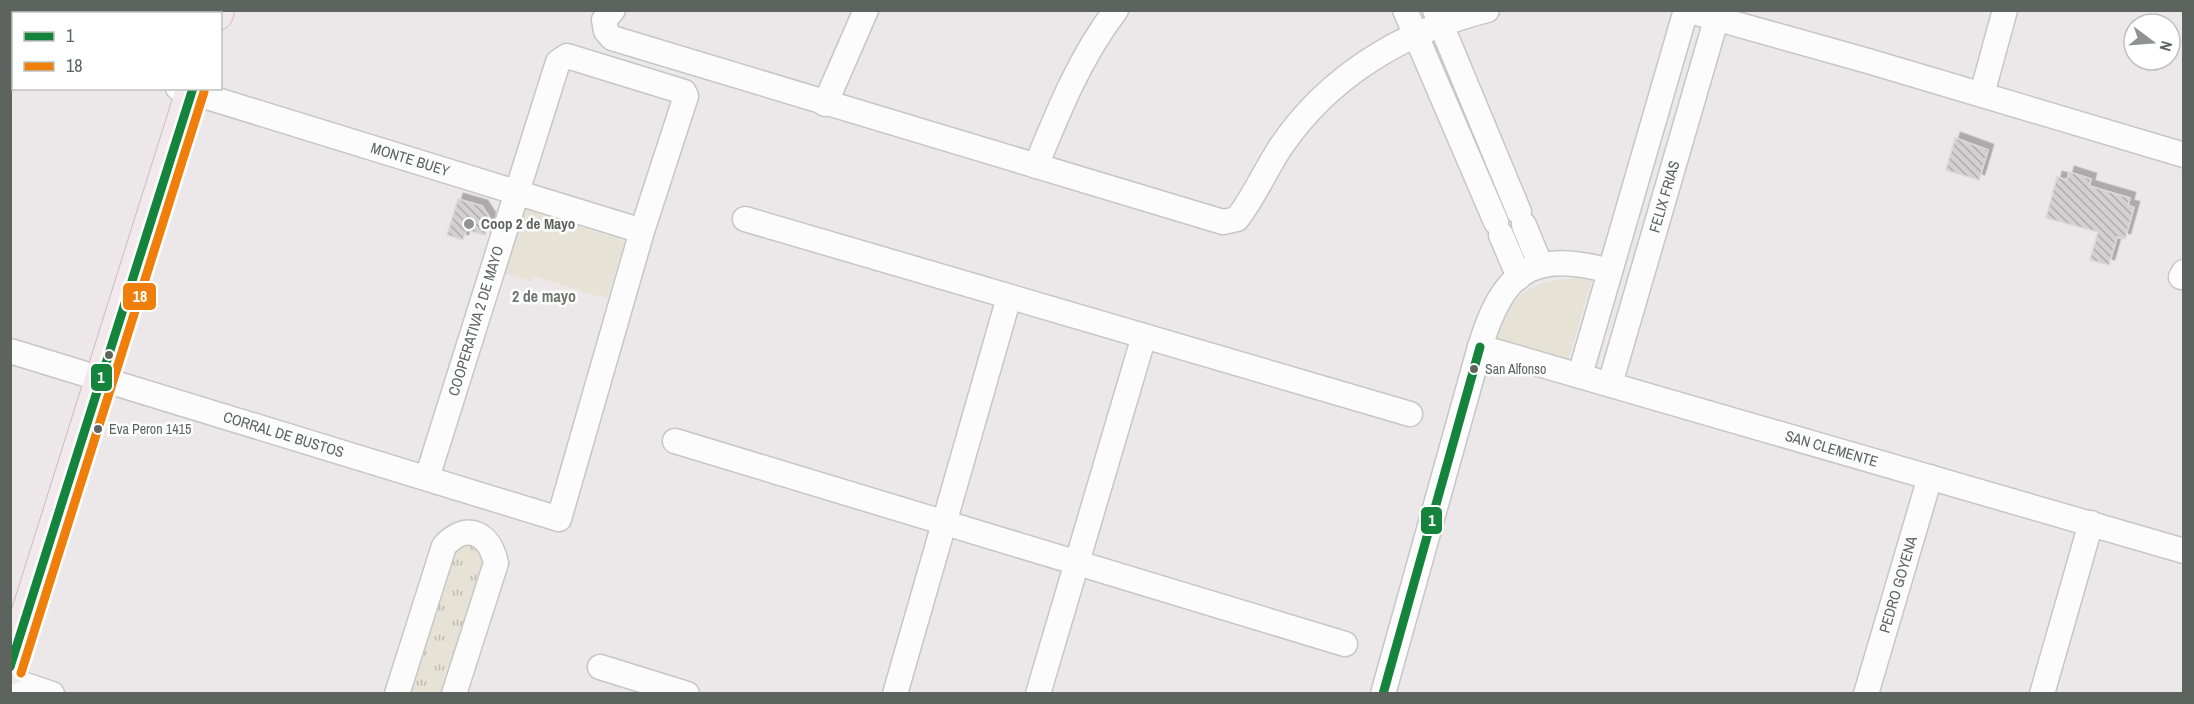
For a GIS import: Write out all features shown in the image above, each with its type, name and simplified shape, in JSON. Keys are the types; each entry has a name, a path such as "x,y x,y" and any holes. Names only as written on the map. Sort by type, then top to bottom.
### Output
{"main road":[{"path":"10,669 101,379 187,90"}],"street":[{"path":"613,10 604,20 606,31 612,38 1222,222 1237,219 1280,148 1311,107 1345,78 1415,34 1437,17 1487,10"},
{"path":"825,104 867,10"},
{"path":"1036,166 1074,79 1116,10"},
{"path":"1405,10 1519,277"},
{"path":"1686,10 1718,15 2184,155"},
{"name":"FELIX FRIAS","path":"1580,375 1686,10"},
{"path":"1982,94 2005,10"},
{"name":"FELIX FRIAS","path":"1610,384 1718,15"},
{"path":"1437,17 1540,264"},
{"name":"COOPERATIVA 2 DE MAYO","path":"427,478 558,62 567,56 684,92 686,96 642,231"},
{"name":"MONTE BUEY","path":"187,90 642,231"},
{"path":"745,219 1410,414"},
{"name":"CORRAL DE BUSTOS","path":"10,351 559,519 642,231"},
{"path":"1383,693 1480,347 1497,303 1519,277 1540,264 1569,262 1610,271"},
{"path":"896,693 1009,297"},
{"path":"1038,693 1144,336"},
{"name":"SAN CLEMENTE","path":"1480,347 2184,551"},
{"path":"675,441 1346,644"},
{"name":"PEDRO GOYENA","path":"1866,693 1930,477"},
{"path":"2042,693 2091,523"},
{"path":"397,693 444,546 452,537 462,532 477,534 488,541 496,563 454,693"},
{"path":"600,667 687,693"},
{"path":"10,680 52,693"}],"green space":[{"path":"526,207 552,211 551,218 625,241 607,299 533,276 531,281 501,272 521,212"},
{"path":"1592,279 1568,361 1491,340 1510,308 1530,289 1555,280"},
{"path":"471,543 489,553 450,693 405,694 449,558 457,547"}],"building":[{"path":"1955,138 1988,150 1979,180 1946,170"},
{"path":"2069,172 2091,179 2089,186 2130,198 2128,206 2134,207 2125,239 2117,237 2109,265 2090,260 2098,232 2046,218 2057,177 2067,180"},
{"name":"Coop 2 de Mayo","path":"458,199 482,206 490,218 485,235 466,230 463,240 447,235"}],"transit line":[{"name":"1","path":"10,667 192,90"},
{"name":"18","path":"21,673 204,92"},
{"name":"1","path":"1383,694 1480,347"}],"place":[{"name":"Coop 2 de Mayo","path":"469,224"},
{"name":"San Alfonso","path":"1474,369"},
{"name":"Eva Peron 1415","path":"98,429"}],"district":[{"name":"2 de mayo","path":"544,296"}]}
